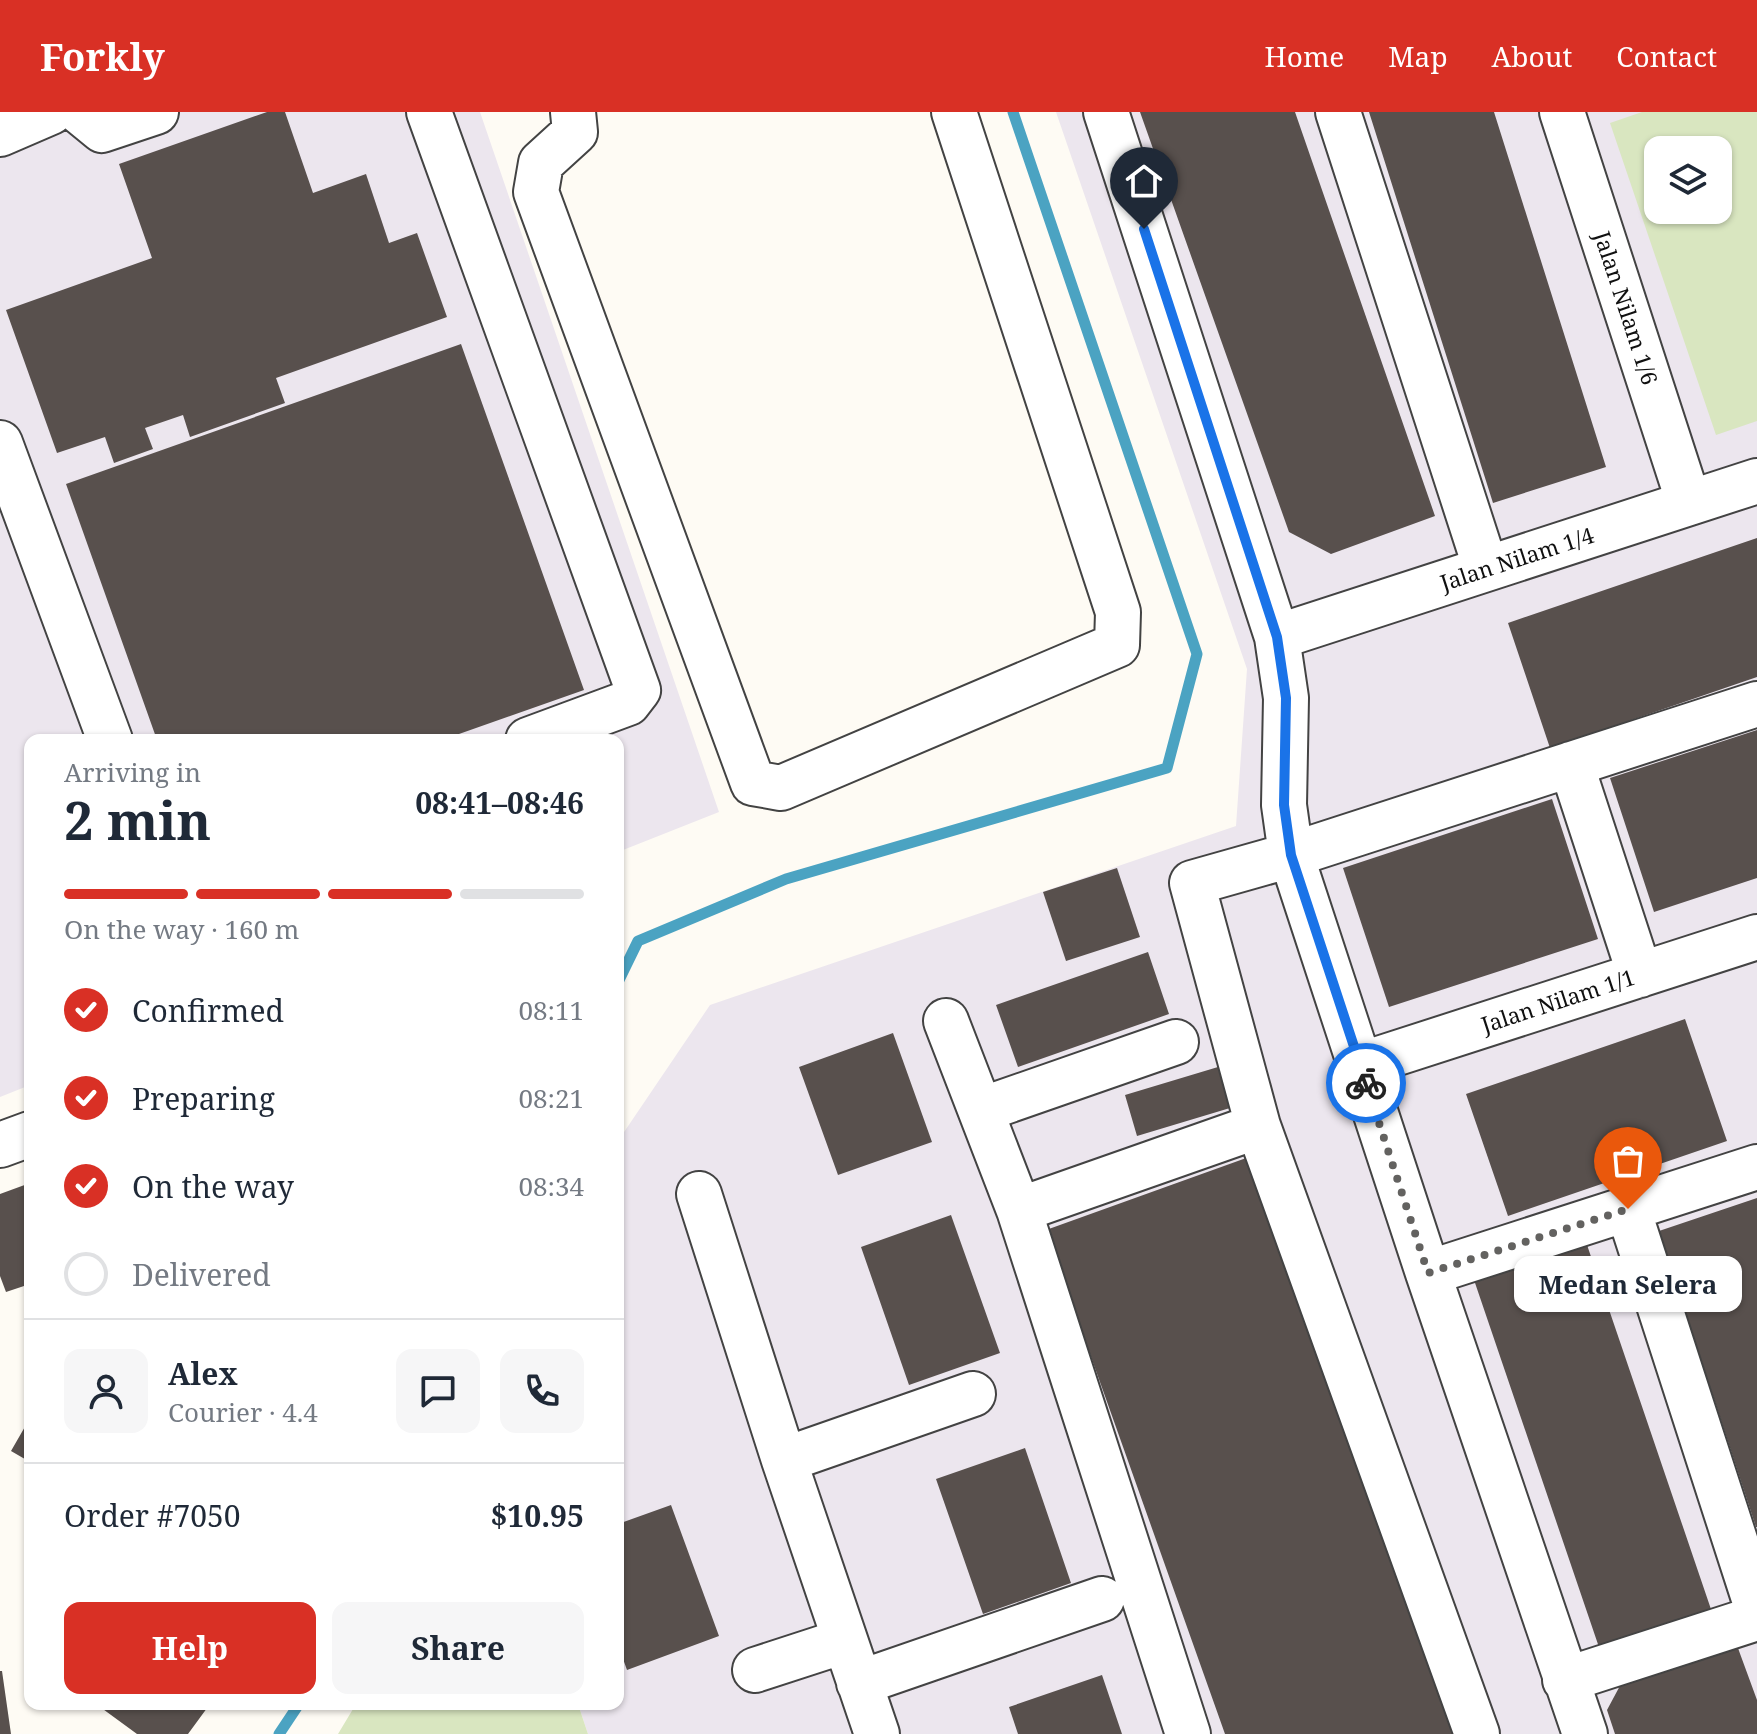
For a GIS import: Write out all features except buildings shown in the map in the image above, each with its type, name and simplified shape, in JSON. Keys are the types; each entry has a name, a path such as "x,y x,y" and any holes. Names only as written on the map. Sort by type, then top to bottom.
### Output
{"street":[{"path":"0,134 51,112"},
{"path":"80,112 102,130 156,112"},
{"path":"429,112 638,690 628,703 544,734"},
{"path":"573,112 575,132 541,163 536,192 753,783 781,788 1117,645 1118,612 954,112"},
{"path":"1106,112 1277,637 1286,698 1284,805 1291,855 1428,1273 1585,1734"},
{"path":"1338,112 1486,569"},
{"name":"Jalan Nilam 1/6","path":"1562,112 1689,503"},
{"path":"0,443 108,734"},
{"name":"Jalan Nilam 1/4","path":"1277,637 1757,481"},
{"path":"1477,1734 1258,1126 1192,883 1291,855 1757,704"},
{"path":"1571,764 1640,975"},
{"name":"Jalan Nilam 1/1","path":"1360,1065 1757,937"},
{"path":"946,1021 1019,1210 1188,1734"},
{"path":"981,1110 1176,1042"},
{"path":"1019,1210 1258,1126"},
{"path":"0,1145 24,1136"},
{"path":"1428,1273 1757,1167"},
{"path":"699,1194 784,1460 877,1734"},
{"path":"1628,1209 1757,1608"},
{"path":"784,1460 973,1394"},
{"path":"859,1683 1102,1599"},
{"path":"1565,1680 1757,1618"},
{"path":"755,1670 844,1641"}],"shaded area":[{"path":"0,112 480,112 719,812 624,850 624,734 24,734 24,1087 0,1097"},
{"path":"1056,112 1757,112 1757,1734 588,1734 580,1710 624,1710 624,1132 710,1005 1236,826 1247,669"}],"green space":[{"path":"1642,112 1757,112 1757,421 1716,435 1644,224 1732,224 1732,136 1644,136 1644,223 1610,123"},
{"path":"352,1710 580,1710 588,1734 338,1734"}],"waterway":[{"path":"624,970 638,941 786,879 1167,768 1197,654 1013,112"},
{"path":"279,1734 295,1710"}],"way so far":[{"path":"1366,1083 1428,1273 1628,1209"}],"place":[{"name":"Medan Selera","path":"1628,1209"}],"route":[{"path":"1144,229 1277,637 1286,698 1284,805 1291,855 1366,1083"}]}
